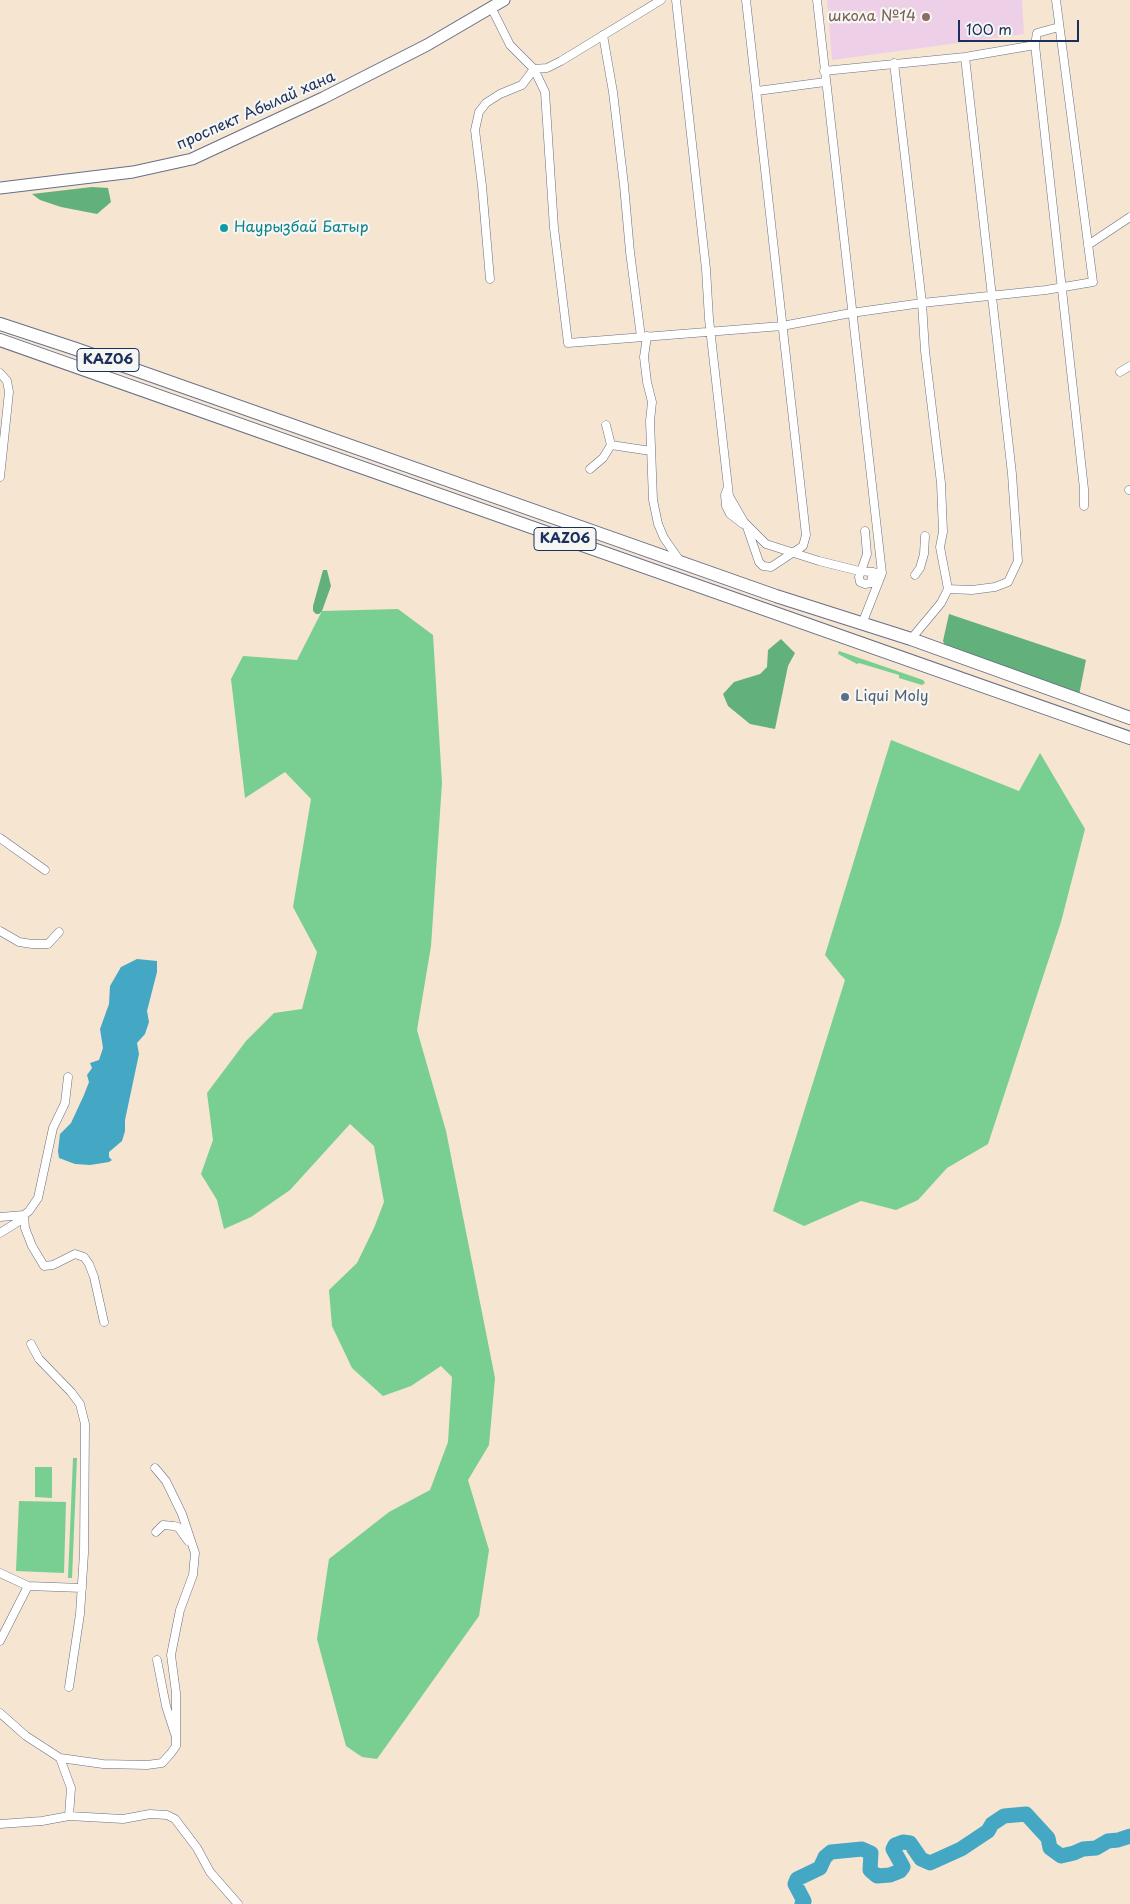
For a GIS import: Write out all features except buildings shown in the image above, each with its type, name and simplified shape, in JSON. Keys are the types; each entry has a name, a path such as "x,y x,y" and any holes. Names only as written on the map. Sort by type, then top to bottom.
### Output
{"highway":[{"name":"KАZ06","path":"0,324 76,349 680,562 911,639 1130,718"},
{"name":"KАZ06","path":"0,340 1130,738"}],"main road":[{"name":"проспект Абылай хана","path":"0,188 133,172 192,159 324,98 426,45 504,0"}],"street":[{"path":"490,279 475,130 478,112 486,103 500,94 522,85 534,69 547,68 561,61 661,0"},
{"path":"676,0 729,496 735,509 746,524 766,544 819,561 861,571 882,573"},
{"path":"746,0 806,535 803,546 770,567 763,566 759,562 746,524"},
{"path":"817,0 882,573 862,624"},
{"path":"491,7 510,45 534,69 545,92 554,228 568,343 782,326 851,313 1093,282 1056,0"},
{"path":"1059,27 1037,33 1035,45 1084,489 1084,506"},
{"path":"603,35 613,92 630,252 644,336 647,382 652,402 650,421 653,500 658,524 664,538 680,562"},
{"path":"824,71 966,57 1035,45"},
{"path":"948,589 972,590 995,587 1008,582 1018,561 1012,474 966,57"},
{"path":"894,63 941,482 943,532 940,547 948,589 941,603 911,639"},
{"path":"757,91 825,82"},
{"path":"1088,245 1130,217"},
{"path":"1120,372 1130,366"},
{"path":"0,373 7,381 9,392 0,477"},
{"path":"590,469 603,458 611,445 606,425"},
{"path":"611,445 651,451"},
{"path":"865,531 867,554 859,577 860,582 865,584 871,583 873,572"},
{"path":"924,554 936,543 943,532"},
{"path":"915,575 920,568 924,554 925,536"},
{"path":"0,838 45,870"},
{"path":"0,931 19,942 32,944 48,944 59,932"},
{"path":"0,1234 24,1216 38,1198 52,1128 65,1103 68,1077"},
{"path":"0,1217 24,1216"},
{"path":"24,1216 25,1228 32,1246 44,1266 48,1267 75,1254 84,1257 94,1277 104,1322"},
{"path":"31,1344 39,1359 80,1404 85,1424 82,1588 69,1687"},
{"path":"0,1713 26,1736 60,1758 128,1766 162,1763 171,1754 176,1746 176,1693 171,1655 180,1610 192,1575 194,1551 182,1514 166,1481 155,1468"},
{"path":"156,1532 163,1525 168,1524 178,1527 194,1551"},
{"path":"0,1572 28,1586 82,1588"},
{"path":"0,1641 28,1586"},
{"path":"157,1660 166,1706 176,1738"},
{"path":"60,1758 72,1788 69,1816"},
{"path":"0,1824 42,1821 69,1816 123,1819 150,1814 166,1815 175,1819 197,1848 210,1872 238,1904"}],"shaded area":[{"name":"школа №14","path":"827,0 1022,0 1024,34 832,60"}],"green space":[{"path":"92,187 108,188 111,202 97,214 61,207 40,200 32,194"},
{"path":"323,570 327,570 331,586 322,611 316,614 313,611 313,606"},
{"path":"398,609 433,635 442,783 431,946 417,1030 446,1131 495,1378 489,1445 468,1480 489,1550 479,1616 377,1759 362,1757 346,1746 317,1639 329,1559 389,1512 430,1490 448,1442 452,1377 441,1366 411,1386 383,1396 352,1368 332,1326 329,1290 357,1263 384,1202 374,1146 350,1124 290,1190 251,1217 224,1229 217,1200 201,1174 213,1140 207,1093 246,1041 274,1013 302,1009 317,952 293,907 311,799 285,772 245,798 231,679 243,656 297,660 322,611"},
{"path":"949,614 1086,660 1079,695 946,647 943,641"},
{"path":"781,639 795,653 788,666 775,729 750,724 728,706 723,694 734,682 760,674 767,667 768,650"},
{"path":"839,651 923,680 925,683 922,685 899,678 899,675 857,664 838,654"},
{"path":"891,740 1019,791 1040,753 1085,829 1061,922 988,1144 947,1168 918,1200 896,1210 861,1201 804,1226 773,1211 845,980 825,955"},
{"path":"73,1458 77,1458 72,1578 68,1578"},
{"path":"35,1467 52,1467 52,1498 35,1497"},
{"path":"19,1501 66,1502 64,1573 16,1571"}],"water":[{"path":"137,959 157,961 157,972 147,1011 149,1022 145,1034 137,1043 139,1054 122,1141 109,1152 109,1157 112,1160 109,1162 90,1165 75,1164 59,1158 60,1134 71,1123 84,1095 89,1082 87,1075 92,1068 90,1063 99,1060 103,1048 100,1029 109,1004 110,986 121,967"}],"waterway":[{"path":"802,1904 804,1901 795,1884 797,1879 820,1868 825,1857 831,1852 862,1849 871,1853 870,1870 877,1876 890,1875 900,1871 903,1867 893,1849 895,1845 903,1842 910,1843 921,1859 930,1863 961,1849 988,1831 992,1824 1004,1816 1026,1814 1048,1838 1050,1848 1061,1856 1083,1849 1096,1848 1108,1841 1130,1836"}],"place":[{"name":"школа №14","path":"926,17"},
{"name":"Наурызбай Батыр","path":"224,228"},
{"name":"Liqui Moly","path":"845,697"}]}
